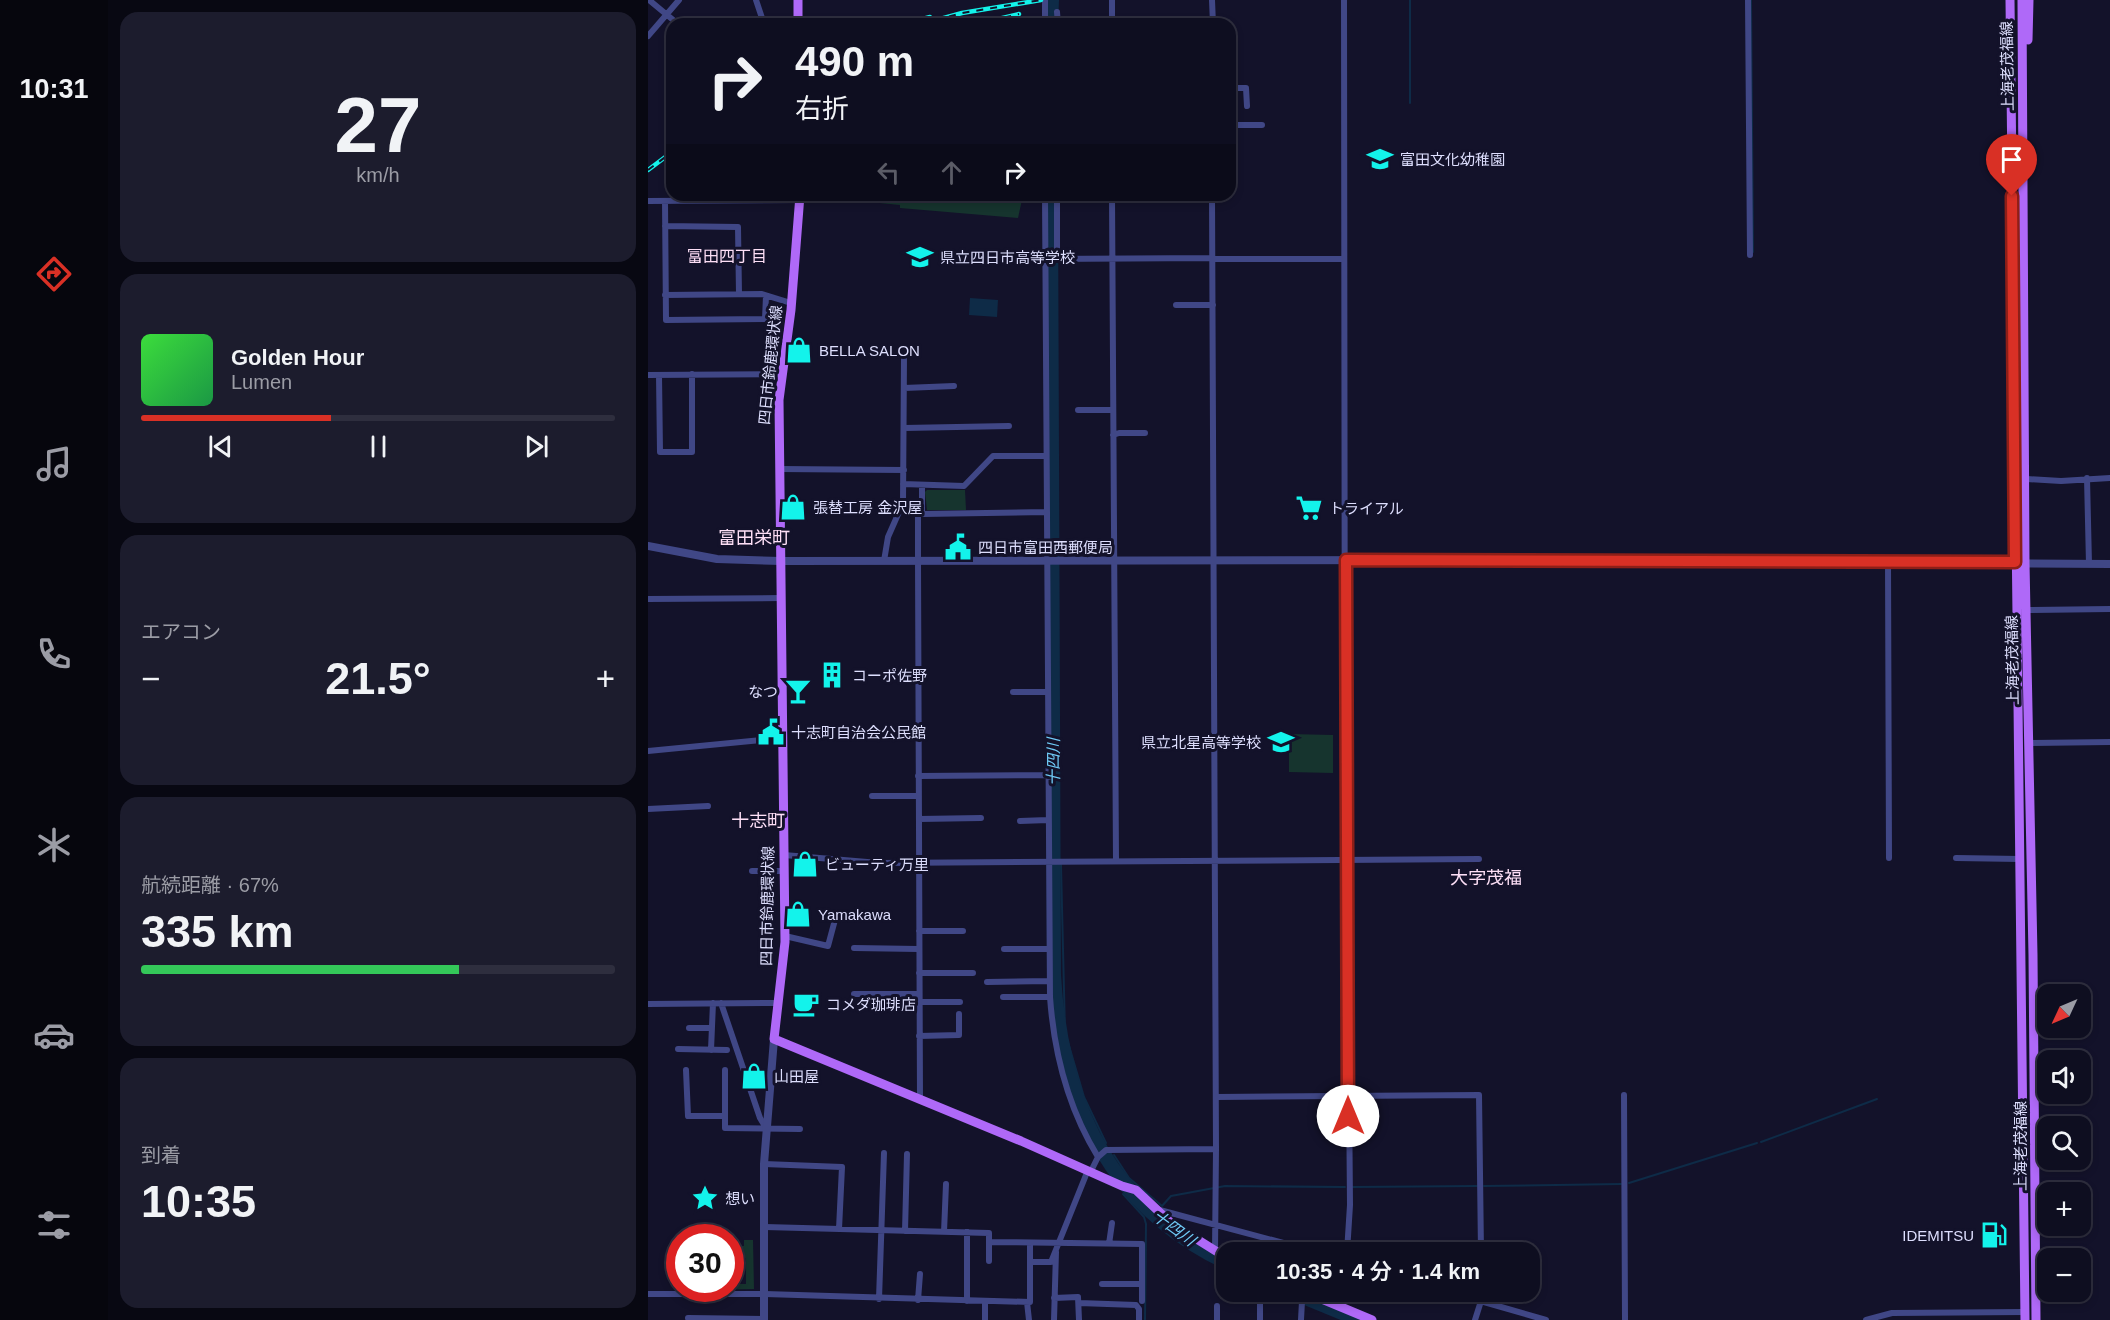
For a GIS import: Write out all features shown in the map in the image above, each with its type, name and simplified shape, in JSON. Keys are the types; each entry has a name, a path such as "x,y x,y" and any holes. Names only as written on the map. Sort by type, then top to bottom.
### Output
{"main road":[{"path":"798,0 798,18"},
{"name":"上海老茂福線","path":"2022,0 2025,11 2022,80 2027,479 2020,563 2026,610 2029,743 2036,1320"},
{"path":"2025,11 2029,0"},
{"name":"上海老茂福線","path":"2009,3 2020,563 2024,1316"},
{"name":"四日市鈴鹿環状線","path":"774,1039 785,936 778,469 782,374 800,201"},
{"path":"774,1039 1089,1170 1122,1186 1132,1188 1154,1209 1215,1251"},
{"path":"1327,1302 1372,1320"}],"street":[{"path":"649,0 672,18"},
{"path":"648,36 669,15 679,0"},
{"path":"756,0 762,18"},
{"path":"1045,0 1045,18"},
{"path":"1112,0 1112,18"},
{"path":"1212,0 1213,18"},
{"path":"1344,0 1343,259 1350,1205 1348,1242"},
{"path":"1748,0 1750,255"},
{"path":"1057,12 1058,18"},
{"path":"1236,88 1246,88 1247,106"},
{"path":"1236,125 1262,125"},
{"path":"648,201 664,201 666,320 765,319 766,296"},
{"path":"1045,201 1049,981 1053,1035 1060,1065 1080,1123 1098,1157"},
{"path":"1056,259 1057,201"},
{"path":"1112,201 1116,861"},
{"path":"1212,201 1217,1187 1215,1251"},
{"path":"665,226 738,227 739,294"},
{"path":"1046,259 1343,259"},
{"path":"665,295 739,294 766,296 791,303"},
{"path":"1176,305 1213,305"},
{"path":"884,561 888,537 903,502 904,357"},
{"path":"659,375 660,452 692,452 692,374"},
{"path":"648,375 782,374"},
{"path":"904,388 954,386"},
{"path":"1078,410 1113,410"},
{"path":"904,428 1009,426"},
{"path":"1113,435 1145,433"},
{"path":"903,484 964,486 993,456 1046,456"},
{"path":"778,469 904,470"},
{"path":"2087,478 2089,564"},
{"path":"2027,479 2061,481 2110,478"},
{"path":"922,486 922,514"},
{"path":"920,1099 918,514 1047,512"},
{"path":"648,546 717,559 781,561 1115,559 1888,561 2110,564"},
{"path":"1888,561 1889,858"},
{"path":"648,599 781,598"},
{"path":"2026,610 2110,609"},
{"path":"1013,692 1048,692"},
{"path":"648,751 781,738"},
{"path":"2029,743 2110,742"},
{"path":"918,776 1048,775"},
{"path":"872,796 918,796"},
{"path":"648,809 708,806"},
{"path":"919,819 981,818"},
{"path":"1020,821 1048,820"},
{"path":"784,855 855,863 1479,859"},
{"path":"1956,858 2020,859"},
{"path":"752,871 784,871"},
{"path":"785,936 828,946 836,916"},
{"path":"919,931 963,931"},
{"path":"854,948 918,949"},
{"path":"1004,949 1048,949"},
{"path":"919,973 973,973"},
{"path":"987,982 1049,981"},
{"path":"854,994 960,1002"},
{"path":"1003,997 1050,997"},
{"path":"711,1050 713,1003"},
{"path":"721,1003 760,1118 766,1128"},
{"path":"648,1004 778,1003"},
{"path":"919,1036 958,1035 959,1014"},
{"path":"689,1028 711,1028"},
{"path":"688,1318 764,1319 764,1164 774,1039"},
{"path":"678,1049 727,1050"},
{"path":"686,1070 687,1116 725,1116"},
{"path":"725,1070 725,1128 800,1129"},
{"path":"1216,1097 1479,1095 1481,1242"},
{"path":"1624,1095 1625,1320"},
{"path":"1030,1263 1050,1262 1089,1170 1106,1150 1216,1149"},
{"path":"879,1299 884,1152"},
{"path":"905,1231 906,1154"},
{"path":"764,1164 842,1167 839,1229"},
{"path":"944,1232 946,1184"},
{"path":"1154,1209 1281,1242"},
{"path":"1109,1244 1112,1223"},
{"path":"765,1227 989,1233 989,1261"},
{"path":"967,1232 967,1301"},
{"path":"990,1242 1142,1244 1142,1301"},
{"path":"1029,1320 1030,1243"},
{"path":"1054,1320 1057,1244"},
{"path":"918,1300 920,1274"},
{"path":"1102,1284 1142,1284"},
{"path":"648,1294 765,1294 1028,1302"},
{"path":"1054,1298 1078,1297 1079,1320"},
{"path":"985,1302 985,1320"},
{"path":"1301,1320 1303,1302"},
{"path":"1475,1320 1481,1302"},
{"path":"1484,1302 1546,1320"},
{"path":"1260,1303 1260,1320"},
{"path":"1079,1304 1136,1305 1139,1309 1139,1320"},
{"path":"1217,1306 1217,1320"},
{"path":"1866,1320 1892,1313 1958,1312 2024,1316"},
{"path":"1958,1312 1961,1320"}],"green space":[{"path":"859,201 1022,201 1018,218 900,208 900,205"},
{"path":"927,490 965,490 966,510 927,510 925,492"},
{"path":"1289,734 1333,735 1333,773 1289,772"},
{"path":"744,1240 753,1240 754,1289 744,1289 746,1258 744,1258"}],"water":[{"path":"970,298 998,300 997,317 969,315"}],"waterway":[{"name":"十四川","path":"1051,18 1052,0"},
{"path":"1410,0 1410,103"},
{"path":"1751,0 1753,252"},
{"name":"十四川","path":"1051,201 1054,975 1059,1021 1067,1065 1080,1106 1099,1145 1122,1180 1151,1212 1186,1240 1216,1257"},
{"path":"1061,865 1065,1032 1084,1097 1106,1143"},
{"path":"1761,1142 1877,1099"},
{"path":"1629,1183 1757,1143"},
{"path":"1114,1155 1129,1178 1162,1206 1171,1196 1225,1186 1345,1187"},
{"name":"十四川","path":"1114,1169 1117,1177"},
{"path":"1484,1186 1621,1184"},
{"path":"1352,1187 1477,1186"},
{"path":"1123,1194 1144,1217 1146,1224 1145,1320"},
{"name":"十四川","path":"1315,1302 1359,1320"}],"railway":[{"path":"944,18 1041,0"},
{"path":"1002,18 1019,14"},
{"path":"648,170 666,156"}],"place":[{"name":"富田文化幼稚園","path":"1380,159"},
{"name":"県立四日市高等学校","path":"920,257"},
{"name":"BELLA SALON","path":"799,350"},
{"name":"張替工房 金沢屋","path":"793,507"},
{"name":"トライアル","path":"1309,508"},
{"name":"四日市富田西郵便局","path":"958,547"},
{"name":"コーポ佐野","path":"832,675"},
{"name":"なつ","path":"798,691"},
{"name":"十志町自治会公民館","path":"771,732"},
{"name":"県立北星高等学校","path":"1281,742"},
{"name":"ビューティ万里","path":"805,864"},
{"name":"Yamakawa","path":"798,914"},
{"name":"コメダ珈琲店","path":"806,1004"},
{"name":"山田屋","path":"754,1076"},
{"name":"想い","path":"705,1198"},
{"name":"IDEMITSU","path":"1994,1235"}],"district":[{"name":"富田四丁目","path":"727,256"},
{"name":"富田栄町","path":"754,538"},
{"name":"十志町","path":"758,821"},
{"name":"大字茂福","path":"1486,878"}],"route":[{"path":"1348,1116 1347,860 1345,860 1346,560 2015,562 2012,196"}]}
